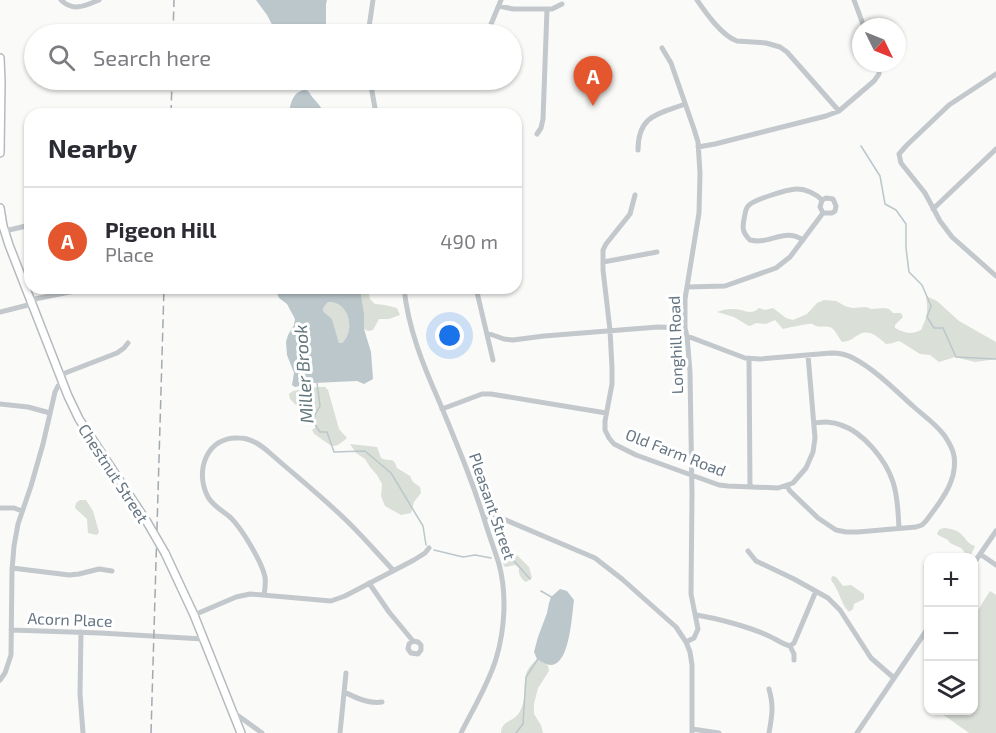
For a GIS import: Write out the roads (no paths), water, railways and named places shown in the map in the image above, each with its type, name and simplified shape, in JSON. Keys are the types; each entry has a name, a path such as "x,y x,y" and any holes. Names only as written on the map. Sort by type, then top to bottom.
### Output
{"main road":[{"path":"0,58 0,153"},
{"name":"Chestnut Street","path":"0,208 5,231 24,283"},
{"name":"Chestnut Street","path":"28,294 79,419 165,553 194,615 241,733"}],"street":[{"path":"61,0 74,8 99,0"},
{"path":"369,24 373,0"},
{"path":"697,0 732,40 766,43 780,47 787,52 839,111"},
{"path":"854,0 861,18"},
{"path":"491,24 500,3 513,9 552,9 562,4"},
{"path":"537,134 543,119 547,9"},
{"name":"Longhill Road","path":"662,48 670,63 694,129 700,174 699,213 687,287 685,328 690,372 691,594 697,632 694,638 686,642"},
{"path":"698,147 839,111 874,81 879,72"},
{"path":"996,74 949,105 899,154 901,164 925,193 940,221 952,237 996,276"},
{"path":"371,90 375,108"},
{"path":"638,150 641,131 646,121 685,104"},
{"path":"933,209 996,149"},
{"path":"803,240 794,235 763,241 750,240 742,228 748,206 757,199 797,189 812,193 822,200 830,198 833,200 836,206 832,213 824,213"},
{"name":"Old Farm Road","path":"635,195 630,214 604,247 603,261 610,330 612,384 606,413 607,434 618,447 705,480 728,486 778,488 787,486"},
{"path":"822,200 820,207 824,213"},
{"path":"687,287 725,286 776,268 790,257 824,213"},
{"path":"5,231 24,226"},
{"path":"603,261 657,252"},
{"path":"0,312 64,294"},
{"name":"Pleasant Street","path":"405,294 415,341 466,466 499,564 503,585 504,616 497,657 461,733"},
{"path":"477,294 493,360"},
{"path":"487,333 513,340 610,330 685,328"},
{"path":"687,336 749,358 760,358 808,355 841,354 853,358 894,389 946,437 954,455 954,474 948,490 922,525 858,532 837,530 819,518 790,491 787,486 793,483 806,468 815,445 808,355"},
{"path":"61,379 117,353 128,343"},
{"path":"749,358 750,487"},
{"name":"Acorn Place","path":"61,379 55,392 14,546 11,630 203,639"},
{"path":"442,409 482,394 491,394 606,413"},
{"path":"0,404 28,407 50,413"},
{"path":"814,423 828,422 843,425 858,435 877,453 893,483 899,528"},
{"path":"264,595 265,576 248,542 235,523 211,501 202,481 202,467 210,452 221,442 231,438 247,439 262,447 341,516 393,570"},
{"path":"0,508 14,508 22,511"},
{"path":"484,518 489,516 501,518 595,558 626,582 676,627 690,652 692,731 719,733"},
{"path":"978,557 996,531"},
{"path":"194,615 250,594 331,601 417,559 429,548"},
{"path":"748,551 756,561 828,598 840,610 871,658 894,678"},
{"path":"980,554 996,565"},
{"path":"12,568 69,575 99,569 112,571"},
{"path":"369,583 413,641"},
{"path":"789,646 794,643 816,591"},
{"path":"696,615 711,617 768,636 789,646 794,654 794,660"},
{"path":"0,680 9,662 11,630"},
{"path":"81,632 80,693 83,733"},
{"path":"856,733 924,634"},
{"path":"340,733 346,673"},
{"path":"769,689 773,702 769,733"},
{"path":"344,692 368,702 382,702"},
{"path":"232,711 262,733"}],"water":[{"path":"256,0 327,0 326,24 272,24"},
{"path":"301,91 309,92 321,108 290,108 295,95"},
{"path":"277,294 361,294 364,329 371,352 373,379 364,384 357,381 313,383 295,387 292,385 294,373 287,355 286,342 295,319 287,304","holes":["328,302 341,306 348,317 349,331 342,343 339,343 332,319 323,311 323,308"]},
{"path":"560,589 567,591 574,600 571,625 564,653 560,660 550,665 537,659 534,652 551,597"}],"waterway":[{"path":"861,146 880,176 885,204 896,210 906,224 909,272 922,285 931,306 927,317 934,328 943,328 956,357 996,359"},
{"name":"Miller Brook","path":"317,383 320,406 314,423 320,432 327,432 334,452 365,451 391,473 423,526 426,545"},
{"name":"Miller Brook","path":"434,550 463,557 475,555 491,558"},
{"name":"Miller Brook","path":"500,554 507,553 530,579"},
{"name":"Miller Brook","path":"541,591 553,598"},
{"name":"Miller Brook","path":"516,733 523,724 526,677 538,659"}],"railway":[{"path":"173,24 174,0"},
{"path":"171,108 172,90"},
{"path":"151,733 164,294"}],"place":[{"name":"Pigeon Hill","path":"593,106"}]}
